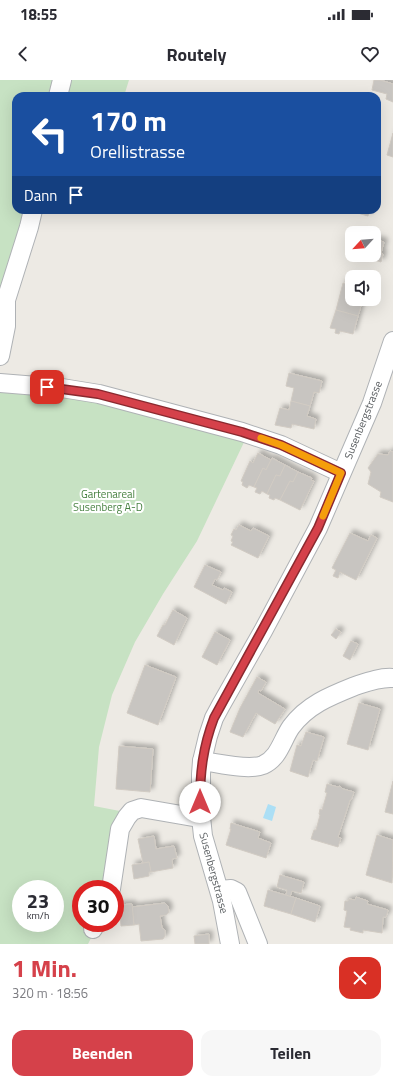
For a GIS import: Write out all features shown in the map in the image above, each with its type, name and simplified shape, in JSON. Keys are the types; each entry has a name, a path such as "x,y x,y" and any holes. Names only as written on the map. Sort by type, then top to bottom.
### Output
{"street":[{"path":"59,92 62,80"},
{"path":"0,356 6,326 6,300 32,214"},
{"name":"Susenbergstrasse","path":"230,944 220,890 203,836 200,787 202,761 208,736 214,718 318,528 372,403 393,341"},
{"path":"0,383 62,388 98,394 242,432 281,445 341,473"},
{"path":"202,761 251,767 264,765 274,757 287,733 306,710 334,694 369,681 393,678"},
{"path":"112,880 120,829 132,811 141,808 201,817"},
{"path":"220,890 231,889 237,892 258,944"}],"green space":[{"path":"0,80 129,80 125,92 12,92 12,214 27,214 0,304"},
{"name":"Gartenareal Susenberg A-D","path":"0,390 72,393 246,438 197,541 163,594 135,642 112,695 99,747 94,806 125,812 109,880 72,880 72,932 94,932 88,944 0,944"}],"water":[{"path":"268,804 276,807 272,821 263,818"}],"building":[{"path":"374,80 380,80 393,84 393,102 386,99 387,94 372,90"},
{"path":"393,133 393,157 387,155"},
{"path":"381,241 384,242 381,253"},
{"path":"343,283 345,284 345,306 361,306 358,316 336,310"},
{"path":"336,310 358,316 353,334 340,331 339,334 335,333 336,329 330,328"},
{"path":"289,373 322,381 319,393 314,392 310,406 291,401 294,388 286,386"},
{"path":"291,401 310,406 307,416 316,419 314,429 292,424 291,428 275,425 280,408 289,410"},
{"path":"390,451 393,452 393,502 380,497 381,492 368,484 371,472 368,468 378,454 388,455"},
{"path":"258,453 271,460 266,470 263,468 254,487 249,485 247,488 242,485 243,482 241,481 250,461 253,463"},
{"path":"272,458 285,465 280,476 276,475 267,494 262,491 260,494 255,492 257,488 254,487 263,468 266,470"},
{"path":"285,465 298,472 293,482 290,481 280,500 275,498 274,500 269,498 270,495 267,494 276,475 280,476"},
{"path":"298,472 312,478 311,480 314,481 300,510 280,500 290,481 293,482"},
{"path":"239,525 251,531 253,528 269,536 258,558 231,545 233,542 231,541 233,536 231,535 234,529 236,530"},
{"path":"350,533 368,541 371,535 377,538 356,580 340,572 338,578 333,576 336,570 332,568"},
{"path":"205,565 221,572 217,580 215,579 212,585 232,592 226,604 194,587"},
{"path":"173,610 187,618 174,645 157,636"},
{"path":"336,629 341,632 336,639 331,635"},
{"path":"215,632 230,640 217,665 202,657"},
{"path":"351,641 358,644 350,660 343,656"},
{"path":"145,665 176,677 158,725 127,713"},
{"path":"257,677 266,682 261,691 259,690 258,693 285,709 275,724 256,713 243,737 230,732 240,708"},
{"path":"359,703 380,709 368,750 347,744"},
{"path":"306,732 324,737 317,761 313,760 308,777 290,771 297,745 301,746"},
{"path":"119,746 153,749 150,792 116,789"},
{"path":"393,781 393,814 385,812"},
{"path":"327,784 338,787 340,786 343,789 354,792 338,837 341,838 338,847 311,839 314,830 316,830 320,809 322,810 327,793 325,792"},
{"path":"231,823 260,832 258,838 271,843 266,858 226,845 231,829"},
{"path":"377,835 393,840 392,883 366,875"},
{"path":"154,836 156,849 174,846 177,858 172,859 173,868 151,872 149,862 143,863 138,839"},
{"path":"149,862 151,872 149,872 149,876 134,879 132,865"},
{"path":"280,875 304,882 301,893 292,891 290,897 286,895 287,890 277,887"},
{"path":"268,890 296,898 291,914 264,906"},
{"path":"356,897 368,901 367,904 388,910 386,917 383,917 382,933 363,930 363,933 344,927 347,911 344,910 345,901 348,901 349,899 355,900"},
{"path":"296,898 320,906 315,922 291,914"},
{"path":"165,903 168,906 169,912 166,915 160,916 162,928 165,930 165,936 163,939 141,941 139,924 134,925 132,907"},
{"path":"132,904 134,925 124,926 124,905"},
{"path":"209,934 209,944 195,944 194,936"}],"slow traffic":[{"path":"261,438 281,445 341,473 323,516"}],"route":[{"path":"47,387 98,394 242,432 281,445 341,473 318,528 263,631 214,718 202,761 200,802"}]}
